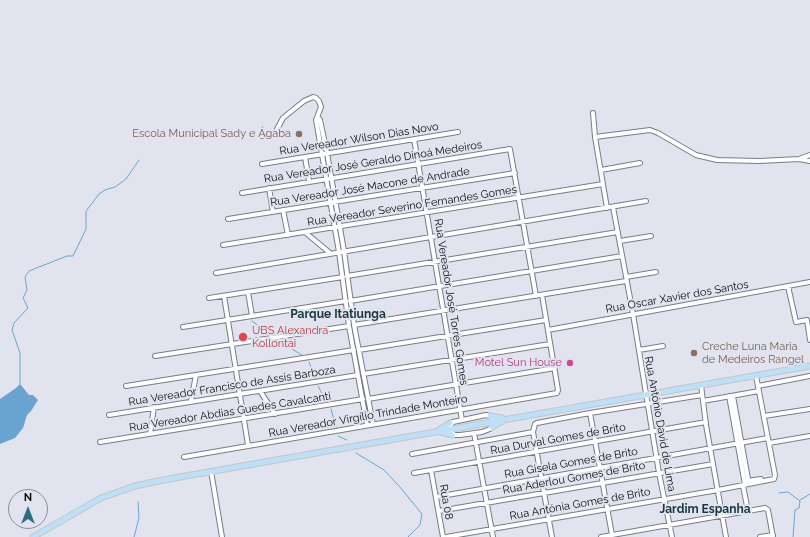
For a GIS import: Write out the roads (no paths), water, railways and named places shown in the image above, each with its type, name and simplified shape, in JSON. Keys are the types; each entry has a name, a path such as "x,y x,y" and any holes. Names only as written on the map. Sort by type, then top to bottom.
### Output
{"main road":[{"path":"33,537 95,501 117,492 163,480 371,442 438,432 450,432 494,421 810,366"},
{"path":"490,416 506,419"},
{"path":"492,427 506,419"},
{"path":"438,432 450,423"}],"street":[{"path":"262,136 275,133 284,118 309,98 316,98 319,101 321,107 316,120 331,177 333,203 360,375 365,399 373,424"},
{"path":"593,113 595,137 607,208"},
{"path":"595,137 640,130 653,130 696,155 713,160 759,161 799,159 810,161"},
{"name":"Rua Vereador Wilson Dias Novo","path":"262,164 458,132"},
{"name":"Rua Vereador José Torres Gomes","path":"414,139 462,420"},
{"name":"Rua Vereador José Geraldo Dinoá Medeiros","path":"242,192 507,150 511,150 515,173"},
{"path":"324,154 326,178 333,203"},
{"path":"799,159 810,155"},
{"path":"305,157 309,181"},
{"path":"601,170 640,162"},
{"path":"515,173 536,296"},
{"name":"Rua Vereador José Macone de Andrade","path":"228,219 423,189 515,173"},
{"name":"Rua Vereador Severino Fernandes Gomes","path":"223,246 603,184"},
{"path":"269,188 273,212"},
{"path":"216,273 646,201"},
{"name":"Rua António David de Lima","path":"613,207 633,314 659,473 672,537"},
{"path":"283,210 288,235"},
{"path":"209,298 618,232"},
{"path":"306,233 330,253"},
{"path":"620,241 651,236"},
{"path":"183,327 532,272 622,256"},
{"path":"155,356 542,295 656,272"},
{"name":"Rua Oscar Xavier dos Santos","path":"548,330 810,282"},
{"path":"788,286 796,322 806,320 810,340"},
{"path":"248,292 252,316"},
{"path":"542,295 555,368"},
{"path":"224,296 248,445"},
{"path":"126,386 546,320"},
{"name":"Rua Vereador Francisco de Assis Barboza","path":"109,415 550,344"},
{"path":"638,350 663,346"},
{"name":"Rua Vereador Abdias Guedes Cavalcanti","path":"100,442 555,368"},
{"name":"Rua Vereador Virgílio Trindade Monteiro","path":"184,456 556,394 558,390 555,368"},
{"path":"191,401 196,375"},
{"path":"756,376 769,443 810,436"},
{"path":"758,386 810,376"},
{"path":"701,385 710,449 726,537"},
{"path":"260,391 275,414"},
{"path":"703,402 759,391"},
{"path":"552,537 533,432 534,426 537,423 702,395"},
{"path":"731,396 740,443 748,511"},
{"path":"365,399 367,425"},
{"path":"150,434 154,407"},
{"path":"764,416 810,409"},
{"path":"590,413 601,482 612,535"},
{"path":"483,416 490,416 494,421 492,427 474,433 457,436 450,432 450,423 483,416"},
{"name":"Rua Durval Gomes de Brito","path":"414,473 706,422"},
{"path":"412,454 533,432"},
{"path":"474,433 494,537"},
{"name":"Rua Gisela Gomes de Brito","path":"436,497 768,438"},
{"name":"Rua Antónia Gomes de Brito","path":"445,537 773,480 775,475 769,443"},
{"name":"Rua Aderlou Gomes de Brito","path":"439,511 713,464"},
{"name":"Rua 08","path":"431,470 445,537"},
{"path":"211,471 222,537"},
{"path":"601,537 765,508 768,510 773,536 760,537"}],"water":[{"path":"20,384 29,395 33,395 38,400 27,415 23,428 15,438 0,444 0,399"}],"waterway":[{"path":"20,384 20,353 12,330 14,323 28,308 23,298 27,290 25,277 29,271 67,256 73,256 86,229 86,211 99,194 105,190 115,187 126,179 139,160"},
{"path":"252,321 272,335"},
{"path":"280,341 303,356"},
{"path":"309,362 316,379"},
{"path":"318,386 327,403"},
{"path":"331,409 336,427"},
{"path":"338,436 347,440"},
{"path":"356,453 384,470 422,514 420,525 408,537"},
{"path":"779,493 788,492 800,501 799,508 795,510 793,537"},
{"path":"800,500 810,494"},
{"path":"134,537 139,518 138,502"}],"place":[{"name":"Escola Municipal Sady e Ágaba","path":"299,134"},
{"name":"UBS Alexandra Kollontai","path":"243,337"},
{"name":"Creche Luna Maria de Medeiros Rangel","path":"694,353"},
{"name":"Motel Sun House","path":"570,363"}],"district":[{"name":"Parque Itatiunga","path":"338,314"},
{"name":"Jardim Espanha","path":"705,509"}]}
